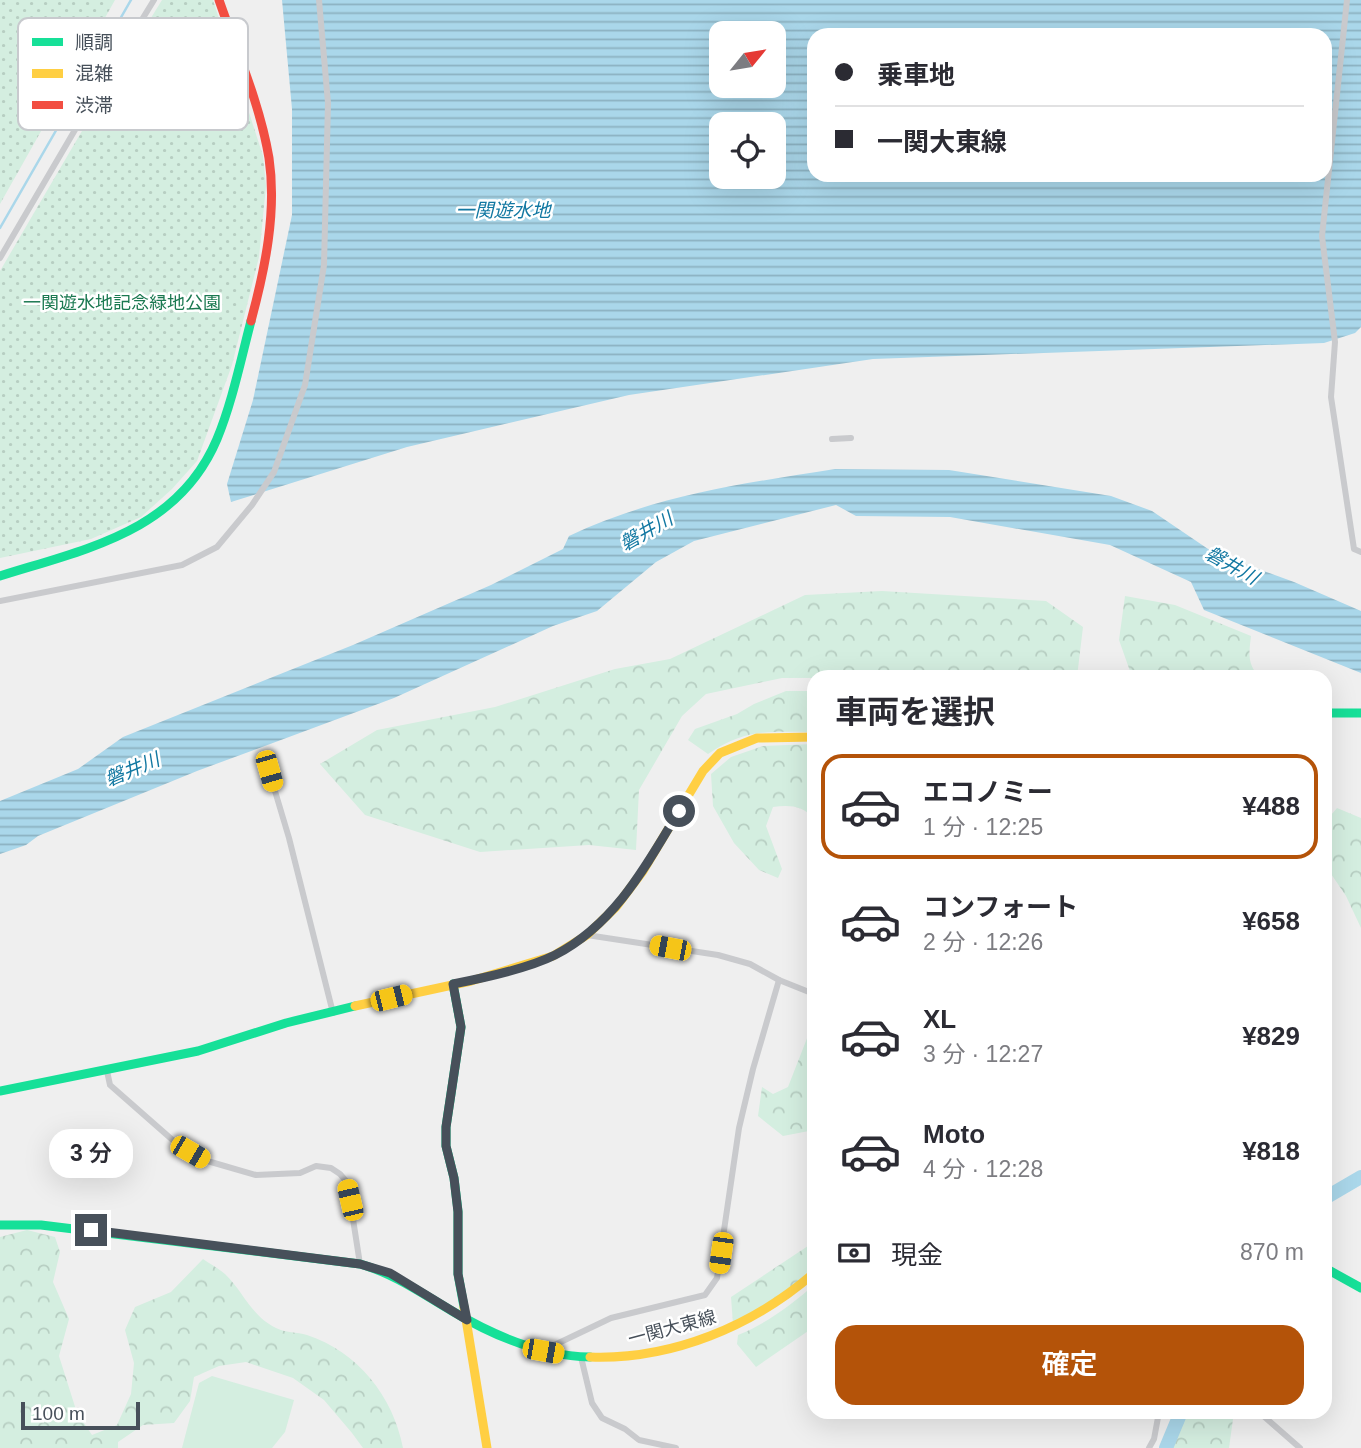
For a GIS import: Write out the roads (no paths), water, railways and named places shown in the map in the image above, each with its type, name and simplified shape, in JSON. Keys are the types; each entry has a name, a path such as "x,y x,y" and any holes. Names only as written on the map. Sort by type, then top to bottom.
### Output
{"street":[{"path":"143,18 154,0"},
{"path":"219,0 225,18"},
{"path":"0,601 182,565 200,557 217,547 234,529 274,472 305,384 324,265 328,103 319,0"},
{"path":"1332,142 1347,0"},
{"path":"0,576 119,538 156,515 179,494 215,444 242,354 265,258 271,177 267,151 248,88"},
{"path":"0,258 75,130"},
{"path":"1328,182 1322,236 1335,342 1331,397 1354,549 1361,552"},
{"path":"832,439 851,438"},
{"path":"1332,713 1361,713"},
{"path":"0,1091 198,1051 286,1023 453,984 553,956 587,935 617,907 703,771 720,752 757,738 807,737"},
{"path":"269,771 293,851 333,1013"},
{"path":"587,935 718,955 750,964 807,991"},
{"path":"543,1351 611,1318 705,1295 717,1278 739,1128 779,980"},
{"path":"453,984 461,1027 446,1127 446,1146 454,1178 458,1212 458,1274 487,1448"},
{"path":"107,1071 110,1085 176,1143 204,1160 256,1175 300,1173 316,1166 331,1168 340,1174 346,1181 360,1264"},
{"name":"一関大東線","path":"0,1225 41,1225 128,1234 360,1264 390,1273 467,1320 498,1335 543,1351 581,1357 625,1357 708,1337 772,1307 807,1279"},
{"path":"1332,1272 1361,1288"},
{"path":"581,1357 592,1403 603,1418 639,1440 655,1446 676,1448"},
{"path":"1149,1448 1154,1439 1158,1419"},
{"path":"1267,1419 1300,1448"}],"water":[{"name":"一関遊水地","path":"282,0 1361,0 1361,327 1355,333 1324,343 873,359 629,395 407,447 231,502 227,484 253,400 292,215 292,109"},
{"name":"磐井川","path":"835,469 949,470 1111,496 1152,511 1214,553 1294,582 1361,611 1361,673 1204,610 1191,582 1110,545 950,517 856,516 836,505 694,541 656,562 597,611 553,626 394,698 197,771 0,854 0,801 78,769 123,737 353,645 491,585 563,549 569,536 602,522 634,510 699,493"}],"waterway":[{"path":"121,18 131,0"},
{"path":"0,228 56,130"},
{"path":"1332,1194 1361,1177"},
{"path":"1166,1448 1178,1419"}],"park label":[{"name":"一関遊水地記念緑地公園","path":"122,303"}]}
